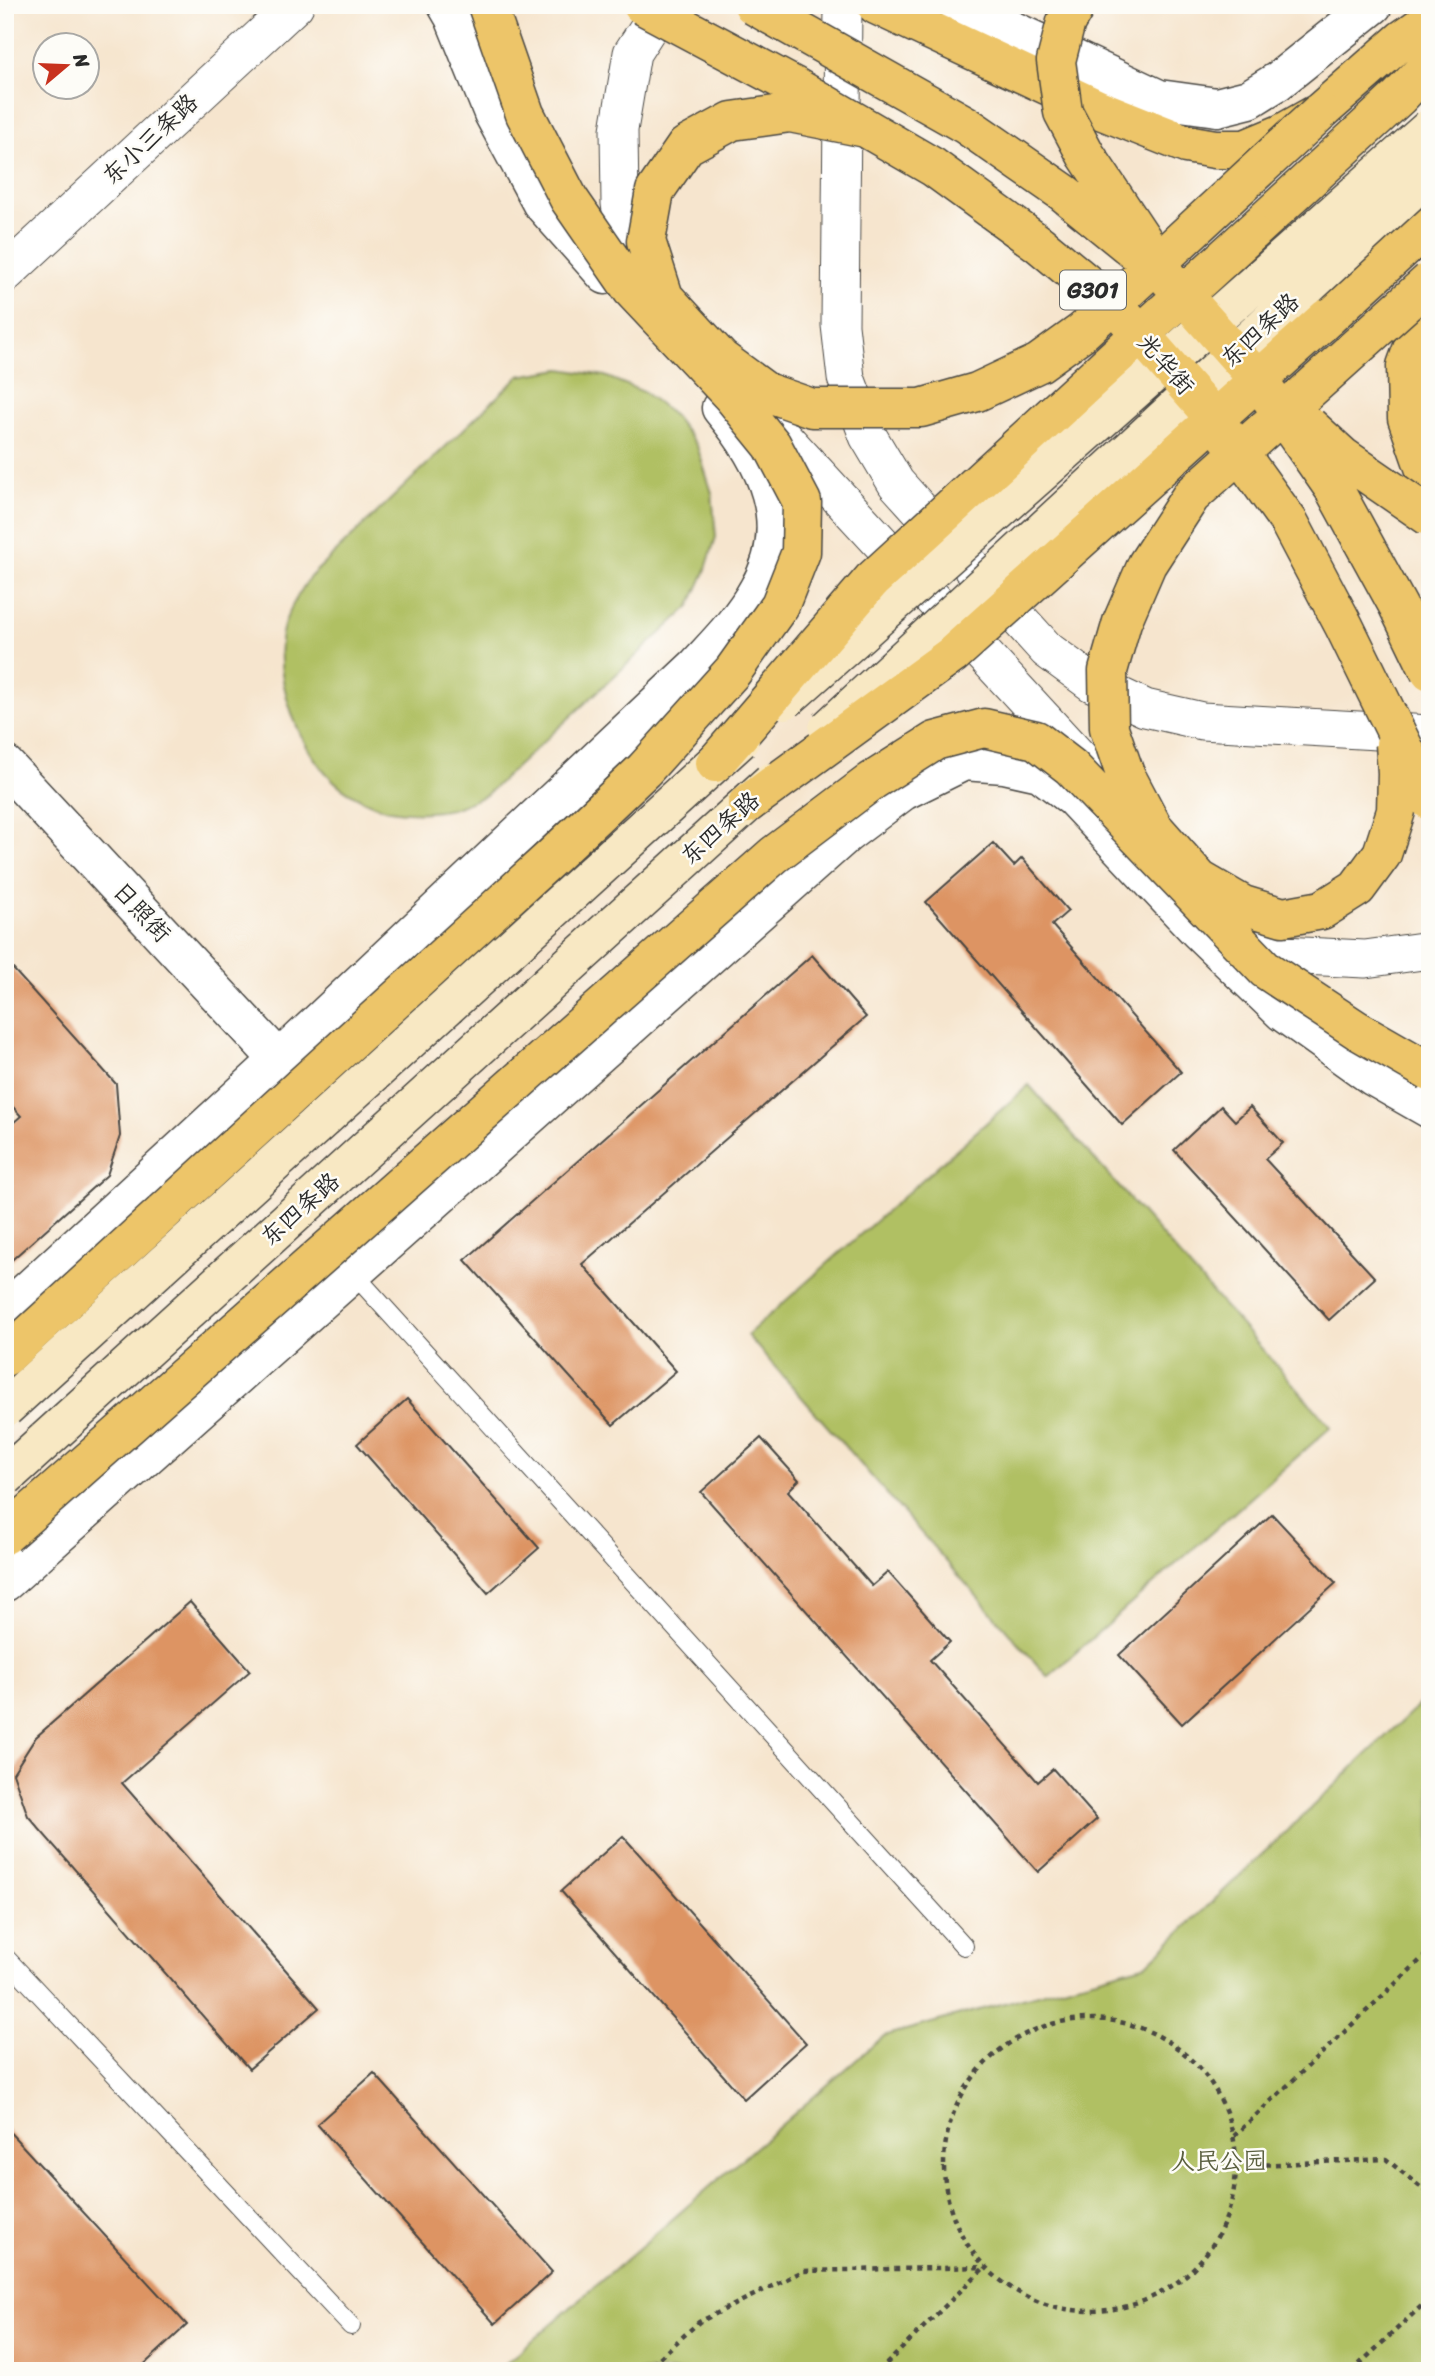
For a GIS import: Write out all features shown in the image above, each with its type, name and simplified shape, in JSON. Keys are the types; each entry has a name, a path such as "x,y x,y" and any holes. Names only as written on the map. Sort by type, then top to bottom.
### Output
{"highway":[{"path":"5,1357 644,770 733,671 780,605 801,552 802,502 772,445 733,397 632,290 569,199 526,114 487,5"},
{"name":"光华街","path":"642,5 792,85 933,167 1039,244 1122,313 1205,408 1289,522 1345,626 1412,731 1430,801"},
{"name":"G301","path":"753,5 966,125 1064,193 1166,276 1258,380 1334,489 1398,606 1430,672"},
{"path":"876,5 1098,109 1186,144 1215,149 1245,149 1321,112"},
{"path":"1076,5 1066,22 1056,61 1063,112 1086,155 1166,276"},
{"path":"866,128 790,113 732,121 686,146 655,191 646,242 664,297 721,359 766,392 811,408 920,408 977,393 1039,363 1082,332 1321,112 1423,35"},
{"path":"715,763 872,580 1390,106 1423,35"},
{"path":"747,804 952,655 1430,224"},
{"path":"1412,731 1397,773 1396,811 1382,854 1357,887 1322,910 1283,917 1243,905 1200,880 1153,827 1125,774 1109,728 1108,671 1122,622 1147,564 1191,496 1430,281"},
{"path":"1430,300 1406,366 1407,418 1430,484"},
{"path":"1258,380 1343,457 1430,517"},
{"path":"5,1535 774,855 872,781 935,741 984,728 1036,740 1071,767 1266,970 1357,1030 1430,1072"}],"main road":[{"path":"5,1408 715,763 1430,128"},
{"name":"东四条路","path":"5,1477 747,804 1430,173"}],"street":[{"name":"东小三条路","path":"5,274 295,5"},
{"path":"5,1312 279,1060 697,666 741,616 759,589 775,554 776,511 760,464 738,427 657,331 541,202 493,113 447,5"},
{"path":"657,331 629,270 620,203 619,130 632,53 663,5"},
{"path":"843,5 840,326 846,378 868,436 896,483 1047,650 1092,683 1145,708 1202,721 1412,731"},
{"path":"958,5 1159,99 1217,107 1249,99 1278,81 1373,5"},
{"path":"629,270 1255,947"},
{"path":"5,1583 846,834 903,791 964,761 1003,764 1040,772 1074,798 1198,930 1283,1012 1374,1077 1430,1110"},
{"name":"日照街","path":"5,765 279,1060"},
{"path":"1198,930 1282,955 1365,959 1430,950"}],"lane":[{"path":"353,1273 964,1946"},
{"path":"5,1957 351,2326"}],"path":[{"path":"1234,2136 1430,1951"},
{"path":"1094,2018 1140,2027 1184,2052 1216,2090 1234,2136 1236,2186 1221,2233 1191,2273 1149,2301 1101,2312 1053,2308 1010,2288 985,2267 975,2256 952,2215 943,2168 950,2121 971,2078 1004,2045 1047,2024 1094,2018"},
{"path":"1235,2166 1386,2159 1430,2195"},
{"path":"645,2371 699,2322 803,2271 985,2267"},
{"path":"879,2371 985,2267"},
{"path":"1352,2371 1430,2298"}],"green space":[{"path":"561,369 605,376 644,392 674,416 697,446 712,493 716,537 705,572 690,606 486,795 455,808 433,812 403,812 371,804 334,781 310,752 301,735 287,697 283,677 281,640 288,615 310,577 519,376"},
{"path":"1029,1085 1331,1427 1048,1677 747,1335"},
{"name":"人民公园","path":"1430,1694 1430,2371 497,2371 884,2036 1147,1964"}],"building":[{"path":"993,843 1014,866 1022,858 1068,911 1052,925 1181,1072 1122,1125 926,902"},
{"path":"812,955 866,1017 582,1264 676,1371 613,1425 465,1260"},
{"path":"5,960 116,1084 120,1136 107,1175 5,1266 5,1130 21,1116 5,1098"},
{"path":"1221,1106 1235,1121 1250,1107 1283,1143 1265,1159 1375,1278 1329,1320 1174,1150"},
{"path":"407,1399 539,1548 488,1593 357,1444"},
{"path":"761,1438 799,1480 788,1491 872,1586 888,1572 950,1642 930,1660 1038,1782 1053,1769 1097,1819 1038,1872 701,1492"},
{"path":"1272,1514 1336,1583 1182,1724 1119,1655"},
{"path":"190,1602 250,1671 122,1783 319,2008 249,2069 28,1816 13,1773 36,1737"},
{"path":"623,1836 806,2043 744,2099 561,1891"},
{"path":"374,2073 552,2272 495,2324 317,2124"},
{"path":"5,2127 187,2325 137,2371 5,2371"}]}
